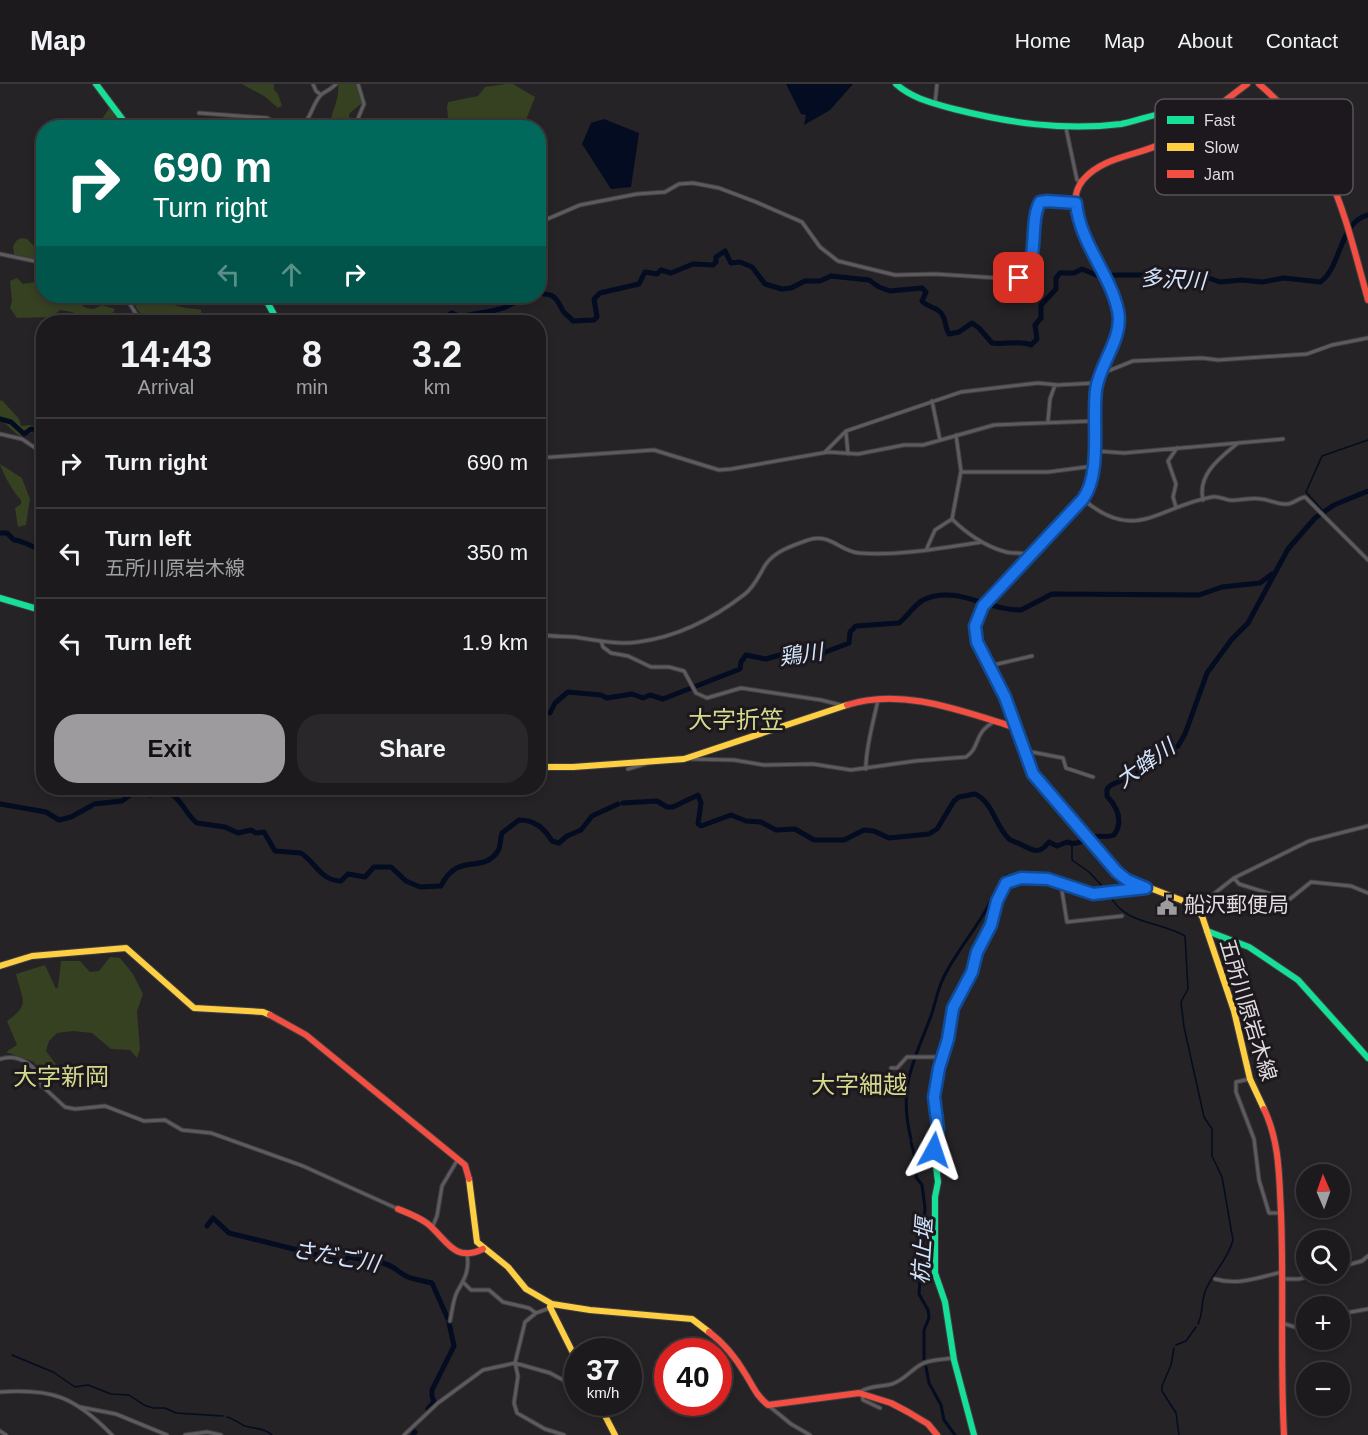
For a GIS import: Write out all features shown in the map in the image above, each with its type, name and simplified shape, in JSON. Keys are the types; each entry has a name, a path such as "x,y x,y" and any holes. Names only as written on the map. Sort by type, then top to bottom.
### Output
{"street":[{"path":"96,84 123,120"},
{"path":"313,84 316,91 321,94"},
{"path":"306,120 321,94 331,90 336,84"},
{"path":"357,120 364,104 358,84"},
{"path":"896,84 913,96 997,120 1066,128 1139,121 1155,116"},
{"path":"935,103 938,84"},
{"path":"1227,99 1247,84"},
{"path":"1259,84 1276,99"},
{"path":"200,113 271,120"},
{"path":"1066,128 1077,180 1082,181"},
{"path":"1155,146 1110,161 1082,181 1076,203 1081,228 1118,309 1118,325 1097,382 1094,466 1089,488 1083,499 983,606 976,621 975,634 979,647 1005,697 1024,753 1040,783 1122,877 1196,908 1234,879 1309,841 1368,826"},
{"path":"546,220 580,205 637,194 665,192 679,184 693,183 718,188 802,222 820,247 838,261 895,275 935,274 1014,279 1022,277 1029,270 1036,214 1040,202 1076,203"},
{"path":"1336,195 1368,300"},
{"path":"0,254 36,261"},
{"path":"1101,373 1133,361 1202,358 1218,360 1307,354 1332,345 1368,338"},
{"path":"824,453 846,431 970,390 1038,383 1055,385 1097,382"},
{"path":"1048,422 1050,399 1055,385"},
{"path":"932,401 940,440"},
{"path":"546,457 654,450 719,470 778,463 824,453 868,453 904,445 923,445 994,425 1094,422"},
{"path":"846,431 848,454"},
{"path":"0,434 22,439 36,449"},
{"path":"927,548 935,530 952,519 961,472 956,435"},
{"path":"1094,451 1124,453 1283,439"},
{"path":"1203,500 1202,485 1215,462 1240,442"},
{"path":"1176,507 1173,497 1176,484 1168,461 1177,448"},
{"path":"961,472 1048,472 1094,466"},
{"path":"1083,499 1105,516 1119,520 1160,516 1176,507 1220,496 1229,500 1258,498 1280,504 1290,504 1305,497 1368,560"},
{"path":"952,519 982,542 1007,552 1031,555"},
{"path":"546,635 637,643 668,636 693,626 746,592 774,556 809,539 833,541 857,553 901,552 982,542"},
{"path":"0,598 36,609"},
{"path":"601,641 603,647 611,653 628,656 651,666 669,666 684,671 696,693 707,698 741,688 821,700 842,706"},
{"path":"989,666 1032,656"},
{"path":"684,759 868,698 945,706 1014,727"},
{"path":"866,769 866,757 879,698"},
{"path":"546,768 684,759 734,760 764,765 813,764 851,770 866,769 915,761 966,757 971,753 981,730 994,722"},
{"path":"1024,753 1032,752 1063,758 1066,768 1093,777"},
{"path":"628,769 640,767 649,762"},
{"path":"974,1435 954,1358 945,1302 935,1273 935,1197 938,1182 934,1150 938,1128 934,1108 942,1057 957,998 972,972 977,952 991,925 997,901 1006,883 1021,878 1048,879 1093,894 1146,888"},
{"path":"1234,879 1239,884 1290,899 1311,882 1350,886 1368,893"},
{"path":"1061,883 1067,922 1122,916"},
{"name":"五所川原岩木線","path":"1196,908 1202,916 1234,1011 1250,1079 1276,1142 1280,1167 1283,1276 1281,1375 1284,1435"},
{"path":"1207,931 1249,947 1298,980 1368,1058"},
{"path":"0,966 32,956 126,948 194,1008 262,1012 292,1026 465,1165 477,1242 508,1267 526,1289 551,1306 692,1319 724,1343 747,1376 757,1396 791,1424 810,1435"},
{"path":"891,1068 897,1068 905,1058 914,1056 942,1057"},
{"path":"0,1059 17,1058 34,1067 40,1077 41,1085 65,1107 75,1109 105,1106 144,1121 165,1120 183,1130 211,1133 303,1166 398,1209 432,1227 436,1235 447,1246 467,1255 483,1249"},
{"path":"1250,1079 1236,1083 1236,1092 1254,1139 1259,1180 1269,1212 1281,1213"},
{"path":"432,1227 438,1216 442,1186 458,1159"},
{"path":"450,1321 456,1293 464,1283 467,1255"},
{"path":"1350,1264 1362,1261 1368,1256"},
{"path":"1215,1279 1226,1282 1283,1276 1296,1278"},
{"path":"464,1283 471,1290 489,1290 503,1302 529,1308 536,1313"},
{"path":"551,1306 536,1313 525,1322 515,1363 518,1376 514,1403 517,1413 545,1429 564,1435"},
{"path":"551,1306 566,1338"},
{"path":"1350,1312 1368,1309"},
{"path":"1282,1323 1296,1327"},
{"path":"860,1394 864,1389 892,1384 927,1361 954,1358"},
{"path":"404,1435 438,1403 483,1370 515,1363 550,1373 564,1380"},
{"path":"0,1392 27,1390 50,1392 96,1419 111,1435"},
{"path":"860,1394 863,1400 880,1408"},
{"path":"768,1405 860,1394 891,1403 908,1412 928,1424 937,1435"},
{"path":"78,1407 116,1414 167,1435"},
{"path":"605,1416 615,1435"},
{"path":"0,1431 6,1435"},
{"path":"185,1435 207,1432 221,1435"}],"green space":[{"path":"242,84 274,84 274,90 282,106 278,108 264,96"},
{"path":"338,84 355,84 361,94 362,103 349,114 350,120 331,120 338,96"},
{"path":"513,84 535,97 526,120 448,120 448,102 478,96 485,87"},
{"path":"110,107 121,120 101,120"},
{"path":"27,239 36,248 36,260 14,255 13,246 17,240"},
{"path":"17,278 23,284 36,282 36,303 79,303 86,308 94,309 102,305 115,309 111,315 78,315 60,310 54,315 17,318 10,308 12,301 10,281"},
{"path":"141,303 168,303 201,310 201,315 144,315 135,306"},
{"path":"2,400 19,419 21,426 36,427 36,432 20,436 0,421 0,401"},
{"path":"0,464 22,478 30,499 26,525 18,527 15,508 21,504 21,500 3,473"},
{"path":"110,957 120,958 133,974 143,994 137,1011 140,1049 137,1058 130,1050 111,1049 92,1033 73,1031 57,1033 49,1041 46,1051 62,1072 47,1082 34,1062 6,1052 17,1045 7,1021 19,1010 23,1001 16,974 45,965 56,989 61,961 80,961 90,972 99,971"}],"water":[{"path":"786,84 853,84 830,110 804,125 806,115 801,114"},
{"path":"604,119 639,133 631,187 611,189 582,144 591,123"}],"waterway":[{"name":"多沢川","path":"546,294 558,301 573,321 594,320 597,317 594,299 600,293 639,284 645,272 657,274 661,270 671,273 693,264 713,265 716,257 725,251 731,263 740,262 752,267 765,284 782,289 791,288 805,281 820,281 831,276 869,280 890,291 922,288 926,292 922,301 942,313 949,334 959,332 972,323 992,343 1031,345 1037,339 1035,325 1041,318 1041,305 1056,289 1056,278 1060,273 1074,273 1082,269 1096,275 1142,275 1171,279 1203,276 1220,282 1242,280 1262,282 1284,278 1320,282 1327,276 1351,227 1358,219 1368,215"},
{"name":"多沢川","path":"470,315 513,303"},
{"name":"多沢川","path":"448,315 452,313 456,315"},
{"name":"多沢川","path":"0,419 11,422 24,434 31,429 36,429"},
{"path":"1315,518 1323,511 1306,492 1322,456 1368,440"},
{"name":"大蜂川","path":"623,803 657,801 667,807 673,807 698,795 701,803 698,824 701,826 731,815 746,821 761,822 776,830 795,829 814,840 844,840 864,830 874,831 889,838 929,834 937,829 954,801 959,797 975,794 990,808 1000,828 1009,839 1033,850 1042,849 1049,842 1057,846 1067,842 1077,843 1095,836 1114,835 1119,819 1114,805 1107,796 1107,789 1135,775 1144,766 1154,764 1178,746 1185,734 1207,673 1232,639 1248,623 1288,549 1315,518 1334,505 1368,491"},
{"name":"鶏川","path":"0,533 7,533 14,540 36,548"},
{"name":"鶏川","path":"546,713 550,713 555,703 568,692 601,695 607,698 632,694 643,698 650,695 663,699 740,669 741,662 746,655 766,659 801,649 818,655 849,643 850,632 856,626 899,623 919,602 935,596 960,596 997,607 1021,610 1052,594 1199,595 1222,587 1260,583 1272,574"},
{"path":"94,804 122,801 130,795"},
{"path":"172,795 197,823 225,827 238,833 251,830 256,833 264,832 275,851 301,853 328,878 341,881 348,874 365,877 374,867 391,867 406,881 420,887 441,886 455,869 485,862 492,858 499,849 502,833 519,820 534,823 546,832 552,841 559,843 567,836 581,830 592,816 618,804"},
{"path":"0,804 46,812 59,820 71,817 91,806"},
{"path":"1072,844 1072,860 1089,872 1106,890"},
{"name":"杭止堰","path":"911,1139 906,1104 913,1062 946,972 986,910 999,885 1006,876 1030,875 1046,876 1069,884"},
{"path":"1110,896 1117,905 1134,917 1185,936 1188,989 1181,1002 1184,1027 1204,1117 1212,1129 1212,1156 1222,1177 1233,1240 1205,1292 1198,1324"},
{"name":"杭止堰","path":"911,1142 917,1166 916,1177 922,1185 925,1208 919,1294 928,1310 929,1318 924,1330 924,1359"},
{"name":"さだご川","path":"207,1226 213,1218 229,1233 342,1261 350,1257 388,1265 408,1277 432,1283 448,1319"},
{"name":"さだご川","path":"428,1409 434,1402 432,1390 454,1346 449,1323"},
{"path":"1176,1345 1186,1341 1196,1327"},
{"path":"1174,1348 1162,1391 1176,1413 1179,1435"},
{"path":"12,1355 53,1372 75,1387 88,1385 111,1394 129,1395 144,1405 165,1408 176,1413 223,1416"},
{"name":"杭止堰","path":"926,1367 929,1383 941,1405 944,1420 955,1435"},
{"path":"227,1417 272,1435"}],"traffic: fast":[{"path":"96,84 123,120"},
{"path":"896,84 916,97 938,105 996,118 1037,124 1099,126 1121,124 1155,115"},
{"path":"268,303 274,315"},
{"path":"1089,839 1040,783 1028,762 1004,696 977,642 976,623 983,606 1083,499 1092,477"},
{"path":"0,598 36,609"},
{"path":"1207,931 1249,947 1298,980 1368,1058"},
{"path":"974,1435 954,1360 945,1302 935,1273 935,1197 938,1182 934,1150 938,1128 934,1097 953,1008 981,948"}],"traffic: slow":[{"path":"546,767 684,759 847,705"},
{"path":"1089,839 1122,877 1186,902 1202,916 1234,1011 1250,1079 1264,1109"},
{"path":"0,966 32,956 126,948 194,1008 263,1012 270,1015"},
{"path":"469,1179 477,1242 508,1267 526,1289 552,1304 590,1310 692,1319 709,1332"},
{"path":"550,1307 566,1338"},
{"path":"605,1416 615,1435"}],"traffic: jam":[{"path":"1227,99 1247,84"},
{"path":"1259,84 1275,99"},
{"path":"1092,477 1095,454 1096,392 1115,333 1117,313 1110,290 1079,225 1075,208 1076,193 1083,180 1101,166 1155,147"},
{"path":"1337,195 1368,300"},
{"path":"847,705 868,700 910,700 953,708 1014,727"},
{"path":"981,948 991,925 997,901 1004,885 1010,880 1048,879 1093,894 1146,888"},
{"path":"270,1015 306,1035 465,1165 469,1179"},
{"path":"1264,1109 1276,1147 1279,1173 1284,1435"},
{"path":"398,1209 425,1222 446,1243 458,1251 473,1253 483,1249"},
{"path":"709,1332 730,1352 758,1395 768,1405 859,1393 891,1403 908,1412 928,1424 937,1435"}],"place":[{"name":"船沢郵便局","path":"1167,905"}],"district":[{"name":"大字折笠","path":"736,720"},
{"name":"大字新岡","path":"61,1077"},
{"name":"大字細越","path":"859,1085"}],"route":[{"path":"934,1150 938,1128 934,1097 953,1008 972,972 977,952 991,925 997,901 1006,883 1021,878 1048,879 1093,894 1146,888 1134,884 1117,872 1033,774 1005,697 979,647 975,634 975,626 983,606 1086,495 1094,466 1097,382 1118,325 1115,302 1084,238 1076,203 1040,202 1036,214 1029,270 1019,278"}]}
